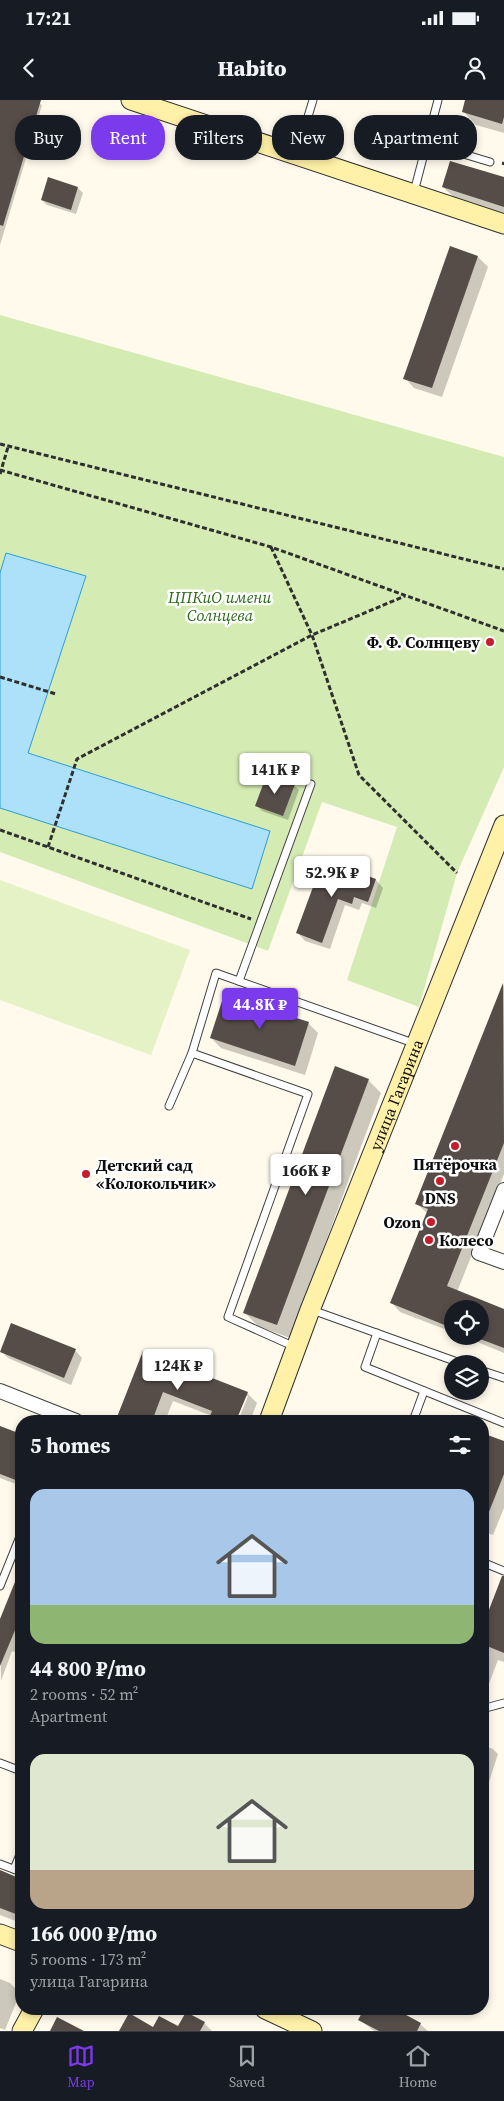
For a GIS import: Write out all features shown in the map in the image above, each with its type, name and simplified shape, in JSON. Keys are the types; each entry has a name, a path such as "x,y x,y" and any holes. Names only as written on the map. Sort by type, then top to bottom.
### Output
{"main road":[{"path":"131,100 162,105 272,147"},
{"path":"308,160 504,224"},
{"name":"улица Гагарина","path":"271,1415 310,1310 504,825"},
{"path":"0,1934 15,1940"},
{"path":"22,2031 31,2015"},
{"path":"278,2015 312,2031"}],"street":[{"path":"504,1190 479,1253 504,1262"},
{"path":"0,1391 59,1415"}],"lane":[{"path":"308,115 313,100"},
{"path":"434,115 438,100"},
{"path":"477,158 490,162"},
{"path":"413,195 422,160"},
{"path":"239,981 311,784"},
{"path":"169,1106 192,1053 216,973 417,1044"},
{"path":"192,1053 308,1094 228,1317 296,1347"},
{"path":"310,1310 444,1357"},
{"path":"377,1333 365,1367 484,1415"},
{"path":"489,1373 504,1378"},
{"path":"415,1415 424,1391"},
{"path":"489,1417 504,1423"},
{"path":"0,1586 15,1549"},
{"path":"489,1565 504,1571"},
{"path":"489,1707 504,1703"},
{"path":"0,1763 15,1769"},
{"path":"0,1864 15,1870"}],"path":[{"path":"0,444 504,569"},
{"path":"8,447 0,472 271,547 504,631"},
{"path":"271,547 312,635 359,775 457,873"},
{"path":"48,847 77,759 312,635 406,596"},
{"path":"0,677 56,694"},
{"path":"0,830 260,922"}],"green space":[{"name":"ЦПКиО имени Солнцева","path":"0,315 504,457 504,767 457,873 419,1007 347,980 397,827 322,802 268,951 0,852"},
{"path":"0,880 190,950 151,1055 0,1000"}],"water":[{"path":"6,553 86,576 28,753 270,831 252,889 0,808 0,573"}],"building":[{"path":"0,100 41,100 36,115 15,115 15,160 23,160 3,226 0,225"},
{"path":"465,100 504,100 502,124 462,112"},
{"path":"450,161 504,177 504,207 442,187"},
{"path":"48,177 78,187 71,210 41,200"},
{"path":"450,246 478,256 432,388 403,379"},
{"path":"267,774 295,784 283,816 255,806"},
{"path":"323,860 376,879 368,902 354,897 352,904 338,899 322,943 296,933"},
{"path":"503,983 504,1143 447,1286 482,1300 444,1300 444,1325 390,1303 428,1209 415,1204"},
{"path":"224,995 309,1022 295,1066 210,1038"},
{"path":"335,1066 369,1079 277,1325 243,1313"},
{"path":"489,1303 504,1309 504,1348 489,1342"},
{"path":"11,1323 76,1349 64,1378 0,1352"},
{"path":"143,1351 248,1392 238,1415 210,1415 212,1411 163,1392 154,1415 118,1415"},
{"path":"0,1426 15,1432 15,1480 0,1474"},
{"path":"489,1436 504,1441 504,1474 489,1512"},
{"path":"502,1576 504,1576 504,1653 489,1647 489,1610"},
{"path":"15,1582 15,1630 0,1666 0,1619"},
{"path":"0,1870 15,1876 15,1914 0,1908"},
{"path":"128,2015 132,2015 153,2027 159,2016 178,2026 184,2015 192,2015 205,2022 200,2031 119,2031"},
{"path":"361,2015 406,2015 421,2023 417,2031 379,2031 358,2020"},
{"path":"57,2017 84,2031 50,2031"}],"place":[{"name":"Ф. Ф. Солнцеву","path":"490,642"},
{"name":"Пятёрочка","path":"455,1146"},
{"name":"Детский сад «Колокольчик»","path":"86,1174"},
{"name":"DNS","path":"440,1181"},
{"name":"Ozon","path":"431,1222"},
{"name":"Колесо","path":"429,1240"}]}
